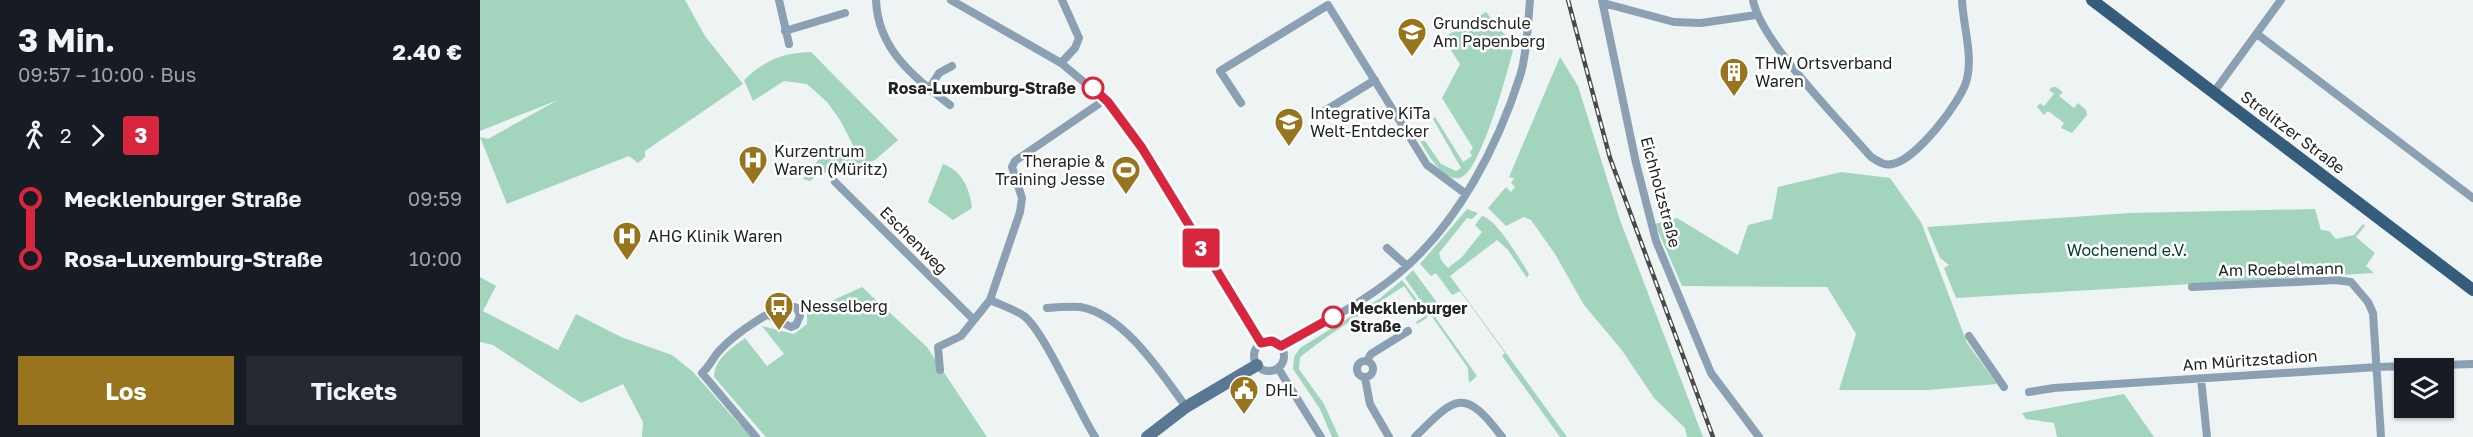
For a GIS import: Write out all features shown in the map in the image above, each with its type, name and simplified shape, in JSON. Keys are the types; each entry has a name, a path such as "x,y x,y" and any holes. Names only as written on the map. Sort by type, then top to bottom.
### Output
{"main road":[{"name":"Strelitzer Straße","path":"2092,0 2473,290"}],"street":[{"path":"778,0 789,44"},
{"path":"876,0 886,42 897,59 950,105"},
{"path":"951,0 1061,63 1106,99 1142,148 1261,343"},
{"path":"1061,63 1075,48 1079,38 1062,0"},
{"path":"1281,346 1374,292 1407,266 1466,194 1486,159 1521,71 1530,0"},
{"path":"1753,0 1756,15 1782,53 1871,157 1886,165 1900,162 1921,144 1958,101 1965,87 1968,63 1962,0"},
{"path":"2214,92 2281,0"},
{"name":"Eichholzstraße","path":"1756,15 1701,23 1674,22 1603,2 1656,241 1711,373 1759,437"},
{"path":"1241,103 1220,71 1328,4 1427,165 1466,194"},
{"path":"785,31 845,14"},
{"path":"2256,34 2473,198"},
{"path":"929,88 939,73 952,66"},
{"path":"1318,115 1375,80"},
{"path":"940,370 938,347 961,336 990,300 1020,212 1022,198 1012,167 1015,161 1106,99"},
{"name":"Eschenweg","path":"835,182 973,319"},
{"path":"1387,249 1407,266"},
{"name":"Am Roebelmann","path":"2192,287 2336,280 2351,282 2368,302 2373,314 2378,366"},
{"path":"990,300 1024,316 1038,331 1095,437"},
{"path":"1047,308 1081,307 1109,320 1148,355 1186,407"},
{"path":"756,437 702,373 722,348 768,315"},
{"path":"1389,437 1370,404 1365,378 1360,376 1357,368 1371,354 1408,332"},
{"path":"1969,336 2004,387"},
{"path":"1272,341 1281,346 1284,360 1278,368 1271,371 1257,365 1254,356 1261,343 1272,341"},
{"name":"Am Müritzstadion","path":"2030,392 2054,388 2378,366 2473,364"},
{"path":"1147,437 1186,407 1257,365"},
{"path":"2378,366 2381,437"},
{"path":"1278,368 1322,437"},
{"path":"2201,379 2207,437"},
{"path":"1415,437 1443,410 1459,403 1471,404 1482,411 1502,437"}],"green space":[{"path":"480,0 685,0 705,36 743,84 645,151 645,157 638,163 629,156 507,204 480,137 488,139 558,100 480,131"},
{"path":"1486,12 1514,46 1485,140 1468,172 1460,178 1453,178 1436,166 1420,141 1425,141 1441,164 1456,171 1461,168 1433,119 1435,117 1463,162 1472,156 1470,152 1473,148 1442,98 1460,64 1443,38"},
{"path":"811,52 898,140 875,160 842,174 838,171 833,174 820,172 810,181 803,179 819,159 853,145 840,120 827,102 807,84 784,81 753,101 744,80 774,59"},
{"path":"1560,57 1578,86 1620,220 1703,437 1687,437 1685,428 1654,398 1621,349 1584,305 1555,254 1531,220 1524,217 1506,226 1488,208 1506,187 1511,192 1515,187 1511,183 1514,178 1509,177"},
{"path":"2052,87 2063,92 2059,96 2074,108 2078,103 2086,110 2087,115 2072,133 2061,128 2064,123 2048,111 2044,115 2037,107 2040,103 2044,106 2054,94 2049,90"},
{"path":"943,164 960,176 971,201 972,208 953,220 928,202"},
{"path":"1841,172 1890,178 1921,222 1967,343 1997,384 1928,390 1839,390 1856,334 1827,287 1682,286 1655,224 1677,218 1738,255 1748,225 1772,219 1778,187"},
{"path":"1467,209 1478,213 1472,219 1467,218 1439,253 1441,260 1448,268 1462,257 1482,232 1475,225 1482,216 1494,224 1508,241 1529,274 1527,278 1508,250 1497,240 1450,276 1567,437 1560,437 1502,356 1505,353 1460,291 1452,295 1436,273 1431,276 1420,264"},
{"name":"Wochenend e.V.","path":"2315,209 2321,230 2329,231 2336,239 2354,235 2363,224 2365,226 2356,237 2375,253 2366,266 2374,273 1956,298 1944,268 1949,265 1940,258 1927,227 2130,213"},
{"path":"1413,270 1438,304 1430,310 1477,376 1469,383 1468,368 1405,278"},
{"path":"480,277 496,286 483,311 558,350 576,314 621,337 672,355 693,372 739,424 756,437 642,437 643,422 623,384 581,403 493,345 480,342"},
{"path":"1402,280 1428,314 1427,318 1417,324 1416,322 1425,316 1404,286 1300,357 1299,369 1324,404 1339,437 1332,437 1320,409 1293,369 1294,357 1300,348 1379,299"},
{"path":"862,287 927,347 987,437 766,437 714,377 720,359 745,338 767,366 784,354 762,326 794,334 807,324 807,312"},
{"path":"2124,394 2154,437 2057,437 2054,423 2026,419 2022,413"}],"railway":[{"path":"1568,0 1610,158 1713,437"}],"bus line":[{"name":"3","path":"1093,88 1108,102 1142,148 1218,277 1261,343 1272,341 1281,346 1333,317"}],"place":[{"name":"Grundschule Am Papenberg","path":"1412,58"},
{"name":"Rosa-Luxemburg-Straße","path":"1093,88"},
{"name":"THW Ortsverband Waren","path":"1734,98"},
{"name":"Integrative KiTa Welt-Entdecker","path":"1289,148"},
{"name":"Kurzentrum Waren (Müritz)","path":"753,186"},
{"name":"Therapie & Training Jesse","path":"1126,196"},
{"name":"AHG Klinik Waren","path":"627,262"},
{"name":"Mecklenburger Straße","path":"1333,317"},
{"name":"Nesselberg","path":"779,332"},
{"name":"DHL","path":"1244,416"}]}
